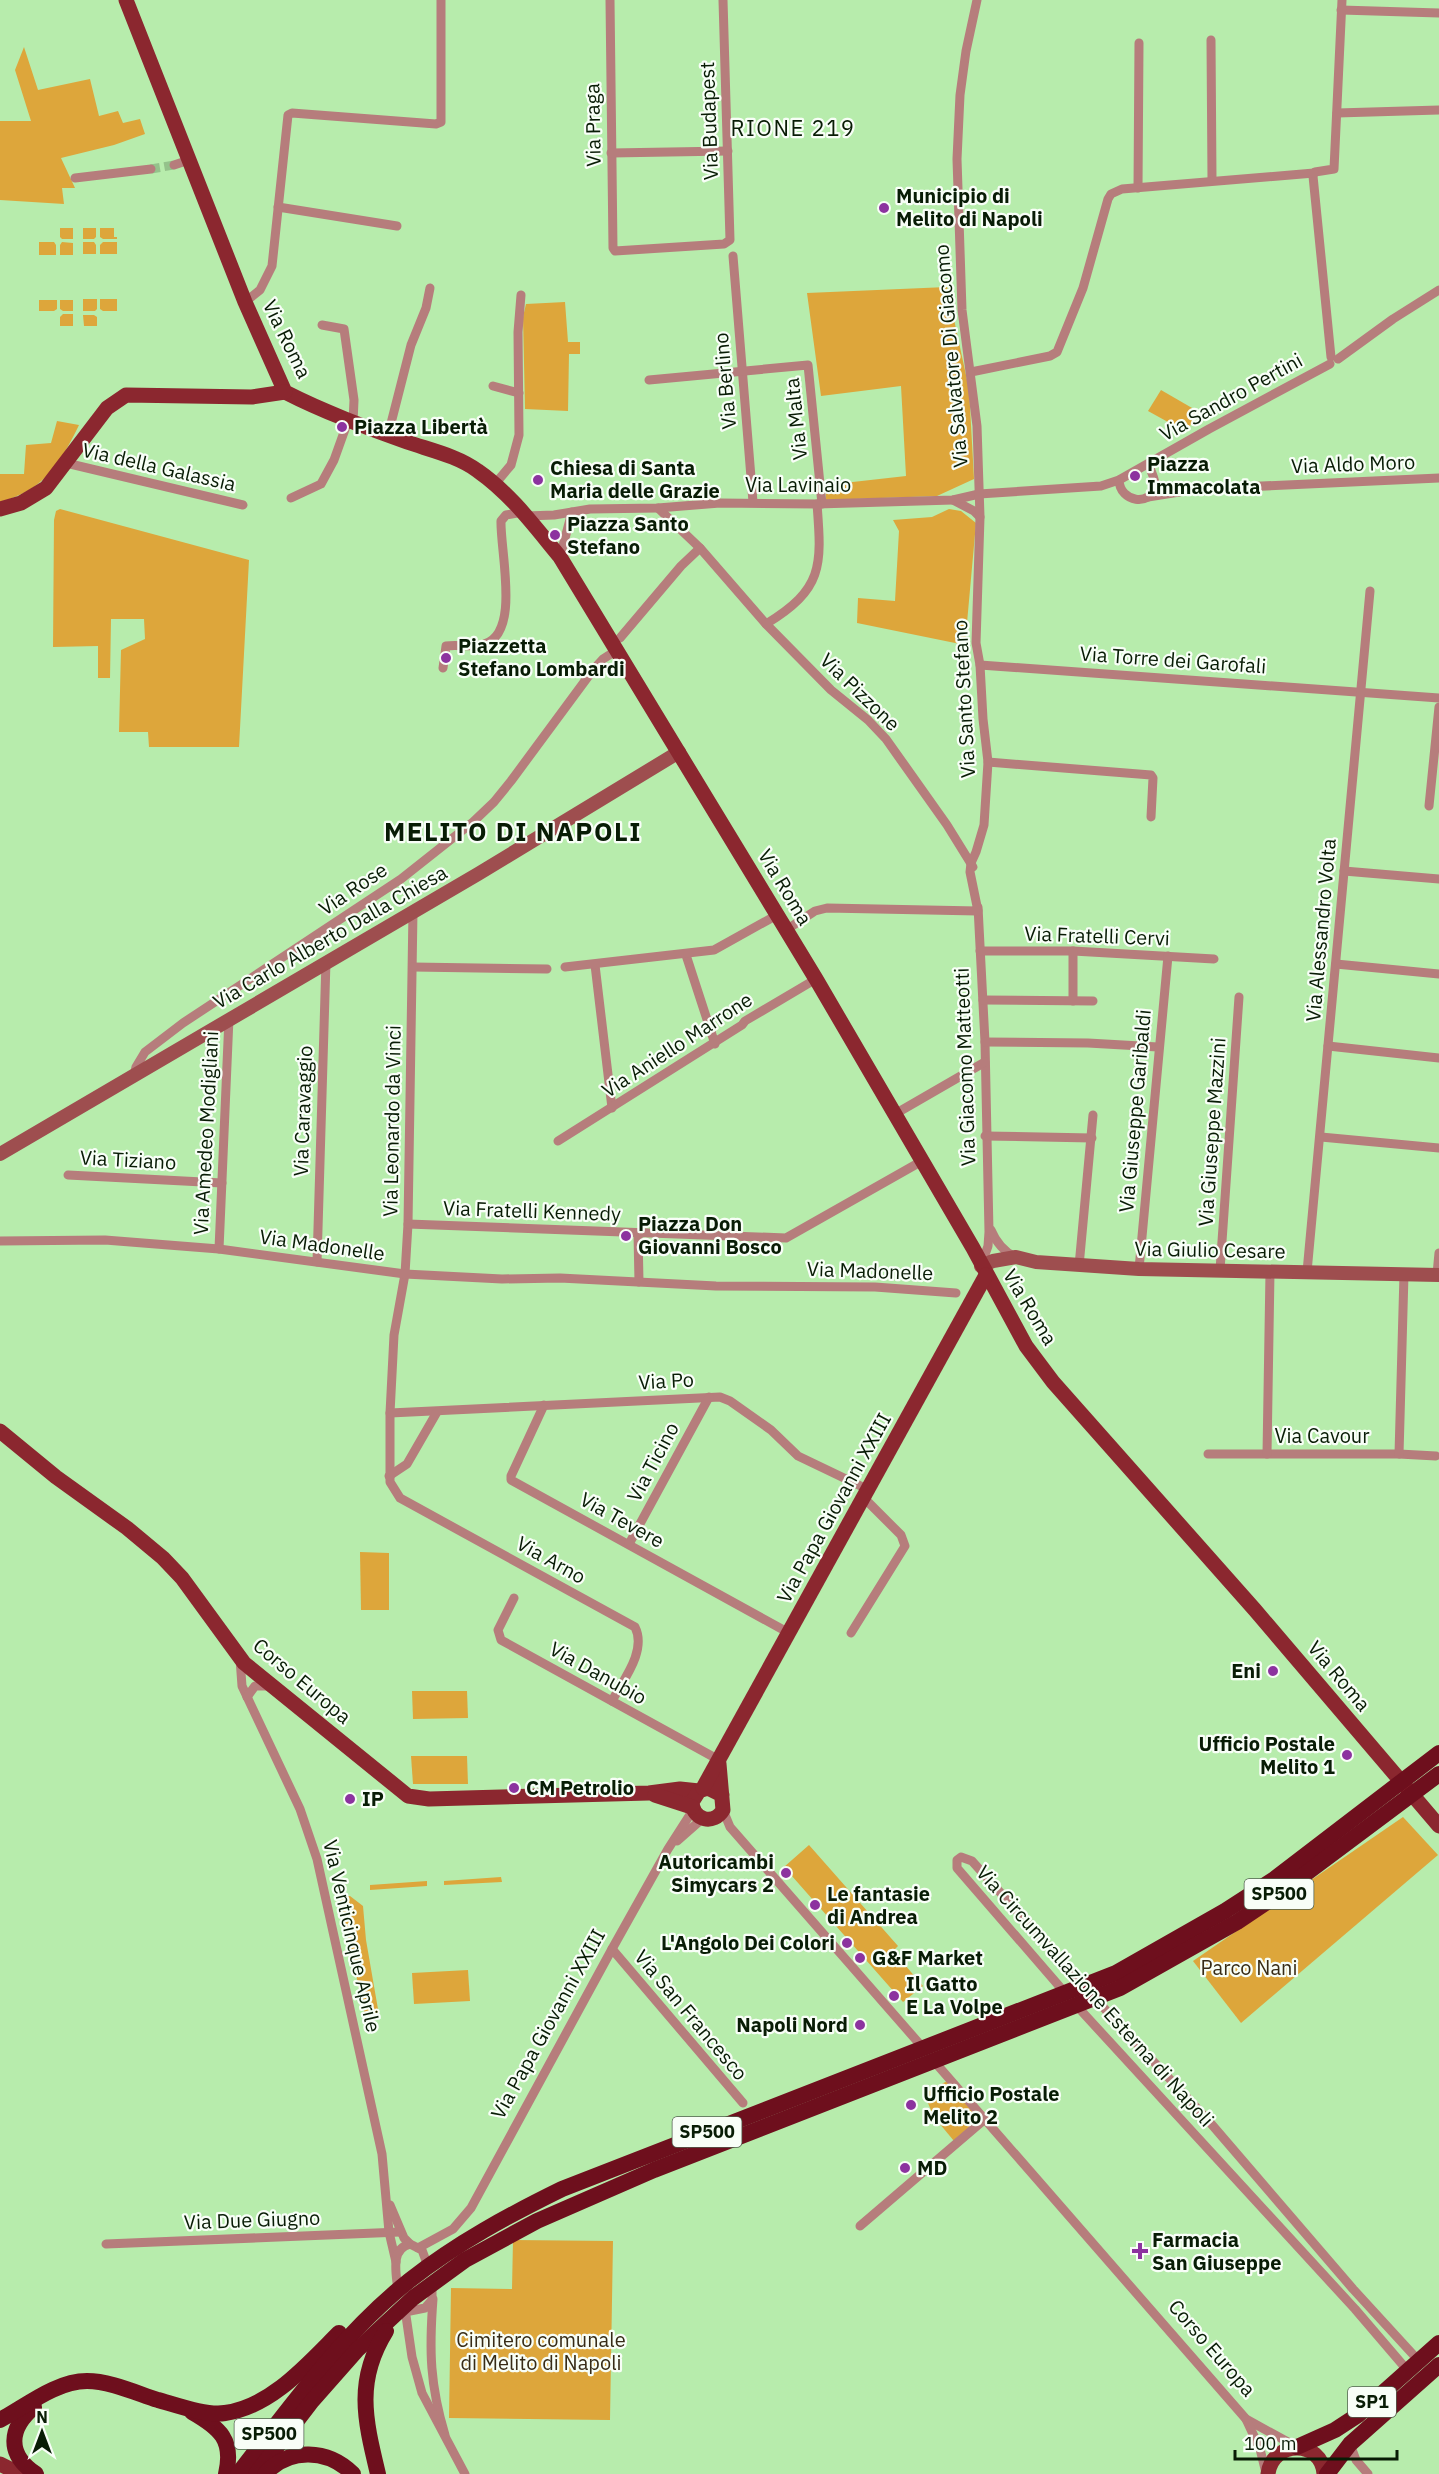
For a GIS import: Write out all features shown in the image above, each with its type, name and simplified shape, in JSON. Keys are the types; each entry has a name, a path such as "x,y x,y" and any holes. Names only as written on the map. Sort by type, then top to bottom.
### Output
{"highway":[{"name":"SP500","path":"256,2474 320,2392 357,2350 465,2260 537,2221 654,2170 1120,1988 1273,1880 1439,1753"},
{"name":"SP500","path":"238,2474 299,2395 347,2338 409,2280 456,2246 503,2218 562,2189 1167,1953 1237,1922 1273,1899 1439,1774"},
{"path":"0,2420 53,2390 68,2384 88,2381 107,2384 183,2408 223,2414 260,2402 310,2362 350,2322 373,2303 409,2280"},
{"path":"378,2474 365,2412 366,2385 374,2351 401,2311"},
{"name":"SP1","path":"1297,2447 1335,2430 1350,2420 1439,2343"},
{"name":"SP1","path":"1325,2474 1350,2444 1439,2365"},
{"path":"36,2474 21,2461 15,2446 15,2433 21,2419 53,2390"},
{"path":"183,2408 203,2419 226,2440 229,2457 226,2474"},
{"path":"265,2474 280,2462 306,2454 323,2456 338,2462 353,2474"}],"main road":[{"name":"Via Roma","path":"126,0 182,162 285,392 351,422 457,459 477,470 495,484 524,514 560,556 619,644 678,752 816,979 973,1248 1026,1346 1053,1382 1255,1610 1439,1826"},
{"path":"0,508 35,496 46,488 107,408 126,394 252,397 285,392"},
{"name":"Via Papa Giovanni XXIII","path":"701,1790 866,1494 984,1270"},
{"name":"Corso Europa","path":"0,1431 56,1477 127,1528 175,1569 244,1669 272,1686 408,1796 429,1799 701,1790"},
{"path":"719,1760 723,1802 715,1818 699,1814 693,1798 701,1790 714,1789 723,1802"},
{"name":"Corso Europa","path":"649,1793 699,1814"},
{"path":"1267,2474 1270,2463 1275,2457 1289,2448 1297,2447 1314,2454 1320,2461 1325,2474"},
{"path":"0,2464 20,2474"}],"street":[{"path":"245,302 260,290 272,266 288,115 292,113 436,124 441,122 441,0"},
{"name":"Via Praga","path":"610,0 614,250"},
{"name":"Via Budapest","path":"614,250 729,242 723,0"},
{"name":"Via Salvatore Di Giacomo","path":"977,0 960,95 957,159 960,279 977,426 979,494"},
{"path":"971,372 1050,356 1057,352 1083,288 1108,199 1112,194 1122,189 1314,173 1334,169 1341,5 1439,13"},
{"path":"1211,40 1212,180"},
{"path":"1138,188 1139,42"},
{"path":"1337,113 1439,110"},
{"path":"611,153 728,151"},
{"path":"75,178 151,169"},
{"path":"1314,173 1333,357"},
{"path":"278,207 397,226"},
{"name":"Via Berlino","path":"733,256 753,502"},
{"path":"388,435 411,345 426,308 430,288"},
{"name":"Via Sandro Pertini","path":"1119,480 1147,467 1333,357 1439,290"},
{"path":"495,484 505,474 516,453 519,435 518,332 521,295"},
{"path":"291,498 321,484 351,422 354,400 344,329 322,325"},
{"name":"Via Malta","path":"743,372 808,366 820,504 819,561 812,585 800,600 766,624"},
{"path":"649,380 743,372"},
{"path":"493,386 519,393"},
{"name":"Via della Galassia","path":"66,464 243,505"},
{"path":"1089,487 1137,499 1155,494 1154,477 1147,467"},
{"name":"Via Aldo Moro","path":"1155,494 1198,489 1439,478"},
{"path":"979,494 1089,487 1119,480 1123,494"},
{"name":"Via Lavinaio","path":"572,512 601,508 658,508 753,502 820,504 953,500 979,494"},
{"name":"Via Santo Stefano","path":"971,863 984,825 988,762 976,643 979,494"},
{"path":"953,500 974,511 980,517"},
{"name":"Via Pizzone","path":"658,508 700,548 766,624 831,690 868,720 886,739 971,863"},
{"path":"444,668 446,647 484,644 493,640 500,632 504,620 506,597 501,521 506,515 572,512 560,556"},
{"name":"Via Rose","path":"134,1075 145,1052 183,1023 401,879 473,822 494,802 511,781 593,670 619,644 681,566 700,548"},
{"name":"Via Alessandro Volta","path":"1307,1272 1370,591"},
{"name":"Via Torre dei Garofali","path":"980,665 1439,698"},
{"path":"1429,806 1439,707"},
{"name":"Via Carlo Alberto Dalla Chiesa","path":"0,1154 678,752"},
{"path":"988,762 1149,774 1153,778 1152,817"},
{"name":"Via Giacomo Matteotti","path":"971,863 979,901 985,1042 988,1246 984,1270"},
{"path":"1344,871 1439,879"},
{"path":"786,930 815,911 827,908 978,911"},
{"name":"Via Leonardo da Vinci","path":"389,1476 394,1335 405,1274 408,1224 413,910"},
{"path":"565,968 686,955 720,947 777,915"},
{"name":"Via Fratelli Cervi","path":"980,951 1073,951 1214,959"},
{"path":"1073,951 1073,1001"},
{"path":"686,955 715,1044"},
{"name":"Via Giuseppe Garibaldi","path":"1138,1269 1168,956"},
{"name":"Via Caravaggio","path":"317,1262 326,961"},
{"path":"1336,964 1439,975"},
{"path":"595,965 612,1108"},
{"path":"413,967 548,969"},
{"name":"Via Aniello Marrone","path":"558,1141 715,1044 745,1021 816,979"},
{"name":"Via Giuseppe Mazzini","path":"1220,1270 1239,997"},
{"path":"983,1000 1093,1001"},
{"name":"Via Amedeo Modigliani","path":"219,1249 229,1017"},
{"path":"985,1042 1088,1043 1158,1047"},
{"path":"1328,1046 1439,1058"},
{"path":"895,1114 985,1062"},
{"path":"1080,1266 1093,1115"},
{"path":"985,1136 1092,1138"},
{"path":"1321,1137 1439,1148"},
{"name":"Via Fratelli Kennedy","path":"408,1224 790,1238 922,1161"},
{"name":"Via Tiziano","path":"68,1175 222,1184"},
{"name":"Via Giacomo Matteotti","path":"988,1222 996,1241 1007,1253 1016,1257"},
{"path":"638,1233 639,1282"},
{"name":"Via Madonelle","path":"0,1241 105,1240 219,1249 405,1274 502,1280 560,1278 875,1287 956,1293"},
{"path":"973,1248 988,1246"},
{"path":"1438,1274 1439,1253"},
{"name":"Via Giulio Cesare","path":"984,1270 993,1261 1016,1257 1035,1262 1138,1269 1438,1274"},
{"path":"1268,1454 1270,1272"},
{"path":"1400,1454 1404,1274"},
{"name":"Via Po","path":"390,1413 709,1397 730,1401 777,1434 798,1456 866,1494 901,1535 905,1546 850,1633"},
{"name":"Via Ticino","path":"629,1544 709,1397"},
{"name":"Via Tevere","path":"544,1405 511,1480 789,1633"},
{"path":"389,1476 407,1464 437,1412"},
{"name":"Via Cavour","path":"1208,1454 1436,1456"},
{"name":"Via Arno","path":"389,1476 391,1487 400,1498 635,1627 639,1634 639,1648 612,1701"},
{"name":"Via Danubio","path":"514,1598 499,1626 499,1637 719,1760"},
{"path":"244,1669 247,1697"},
{"path":"247,1697 255,1686 272,1686"},
{"name":"Via Venticinque Aprile","path":"247,1697 310,1832 382,2154 389,2232 396,2262 401,2311"},
{"name":"Corso Europa","path":"723,1802 730,1827 1246,2419 1297,2447"},
{"name":"Corso Europa","path":"699,1814 730,1827"},
{"name":"Via Papa Giovanni XXIII","path":"414,2246 453,2229 471,2208 668,1849 699,1814"},
{"name":"Via Circumvallazione Esterna di Napoli","path":"961,1857 972,1861 1207,2119 1345,2280 1413,2366 1355,2309 1093,2026 957,1868 957,1860 961,1857"},
{"name":"Via San Francesco","path":"612,1949 743,2103"},
{"path":"861,2226 985,2119"},
{"name":"Via Venticinque Aprile","path":"387,2194 400,2232 428,2263 434,2295"},
{"name":"Via Papa Giovanni XXIII","path":"445,2435 435,2401 431,2374 434,2295 463,2218"},
{"name":"Via Due Giugno","path":"106,2244 400,2232"},
{"path":"396,2262 399,2251 414,2246"},
{"path":"401,2311 414,2312 425,2308 434,2295"},
{"name":"Via Papa Giovanni XXIII","path":"401,2311 422,2393 465,2474"},
{"path":"1246,2419 1260,2449 1267,2474"},
{"path":"1350,2444 1356,2460 1368,2474"}],"green space":[{"path":"24,47 38,90 90,79 99,116 118,111 123,123 140,119 145,134 114,145 61,158 75,188 62,188 64,204 0,200 0,121 31,121 15,70"},
{"path":"60,228 73,228 73,239 62,239"},
{"path":"83,228 96,228 96,237 83,239"},
{"path":"100,228 114,228 114,237 117,239 103,239 100,237"},
{"path":"39,242 54,242 56,255 39,255"},
{"path":"62,242 73,243 73,255 60,255"},
{"path":"83,242 94,242 96,254 83,254"},
{"path":"103,242 117,242 117,254 100,254 100,245"},
{"path":"947,287 969,389 974,479 937,496 826,500 826,485 906,476 901,386 821,396 807,293"},
{"path":"83,299 97,299 97,309 83,311"},
{"path":"100,299 117,299 117,311 100,309"},
{"path":"39,300 57,300 57,309 39,311"},
{"path":"60,300 73,300 73,311 60,309"},
{"path":"565,302 568,342 580,342 580,354 569,354 568,411 525,409 523,317 526,304"},
{"path":"63,314 73,314 73,326 60,326 60,317"},
{"path":"83,315 97,317 97,326 84,326"},
{"path":"1161,390 1199,412 1186,432 1148,411"},
{"path":"57,421 79,425 65,452 49,474 39,483 15,497 0,502 0,474 24,474 26,445 51,443"},
{"path":"60,509 249,560 239,747 149,747 148,732 119,732 121,650 145,639 144,619 111,619 110,678 98,678 98,646 53,647 54,520 56,511"},
{"path":"949,509 961,511 976,523 965,645 857,623 858,598 895,601 899,531 893,520 932,517"},
{"path":"360,1552 389,1553 389,1610 361,1610"},
{"path":"412,1691 467,1691 468,1718 413,1719"},
{"path":"411,1756 467,1756 468,1784 413,1784"},
{"name":"Parco Nani","path":"1403,1817 1438,1855 1241,2023 1193,1961"},
{"path":"809,1845 898,1946 893,1951 923,1986 903,2002 784,1867"},
{"path":"501,1877 502,1882 444,1885 444,1881"},
{"path":"427,1881 427,1886 370,1890 370,1885"},
{"path":"350,1896 363,1906 366,1940 379,2015 365,2016 339,1897"},
{"path":"468,1970 470,2001 414,2004 412,1973"},
{"path":"947,2081 980,2120 954,2141 934,2117 924,2094"},
{"name":"Cimitero comunale di Melito di Napoli","path":"513,2240 613,2241 610,2420 449,2418 451,2288 512,2289"}],"tunnel":[{"path":"151,169 174,165"}],"place":[{"name":"Municipio di Melito di Napoli","path":"884,208"},
{"name":"Piazza Libertà","path":"342,427"},
{"name":"Piazza Immacolata","path":"1135,476"},
{"name":"Chiesa di Santa Maria delle Grazie","path":"538,480"},
{"name":"Piazza Santo Stefano","path":"555,535"},
{"name":"Piazzetta Stefano Lombardi","path":"446,658"},
{"name":"Piazza Don Giovanni Bosco","path":"626,1236"},
{"name":"Eni","path":"1273,1671"},
{"name":"Ufficio Postale Melito 1","path":"1347,1755"},
{"name":"CM Petrolio","path":"514,1788"},
{"name":"IP","path":"350,1799"},
{"name":"Autoricambi Simycars 2","path":"786,1873"},
{"name":"Le fantasie di Andrea","path":"815,1905"},
{"name":"L'Angolo Dei Colori","path":"847,1943"},
{"name":"G&F Market","path":"860,1958"},
{"name":"Il Gatto E La Volpe","path":"894,1996"},
{"name":"Napoli Nord","path":"860,2025"},
{"name":"Ufficio Postale Melito 2","path":"911,2105"},
{"name":"MD","path":"905,2168"},
{"name":"Farmacia San Giuseppe","path":"1140,2251"}],"district":[{"name":"RIONE 219","path":"793,128"},
{"name":"MELITO DI NAPOLI","path":"513,832"}]}
